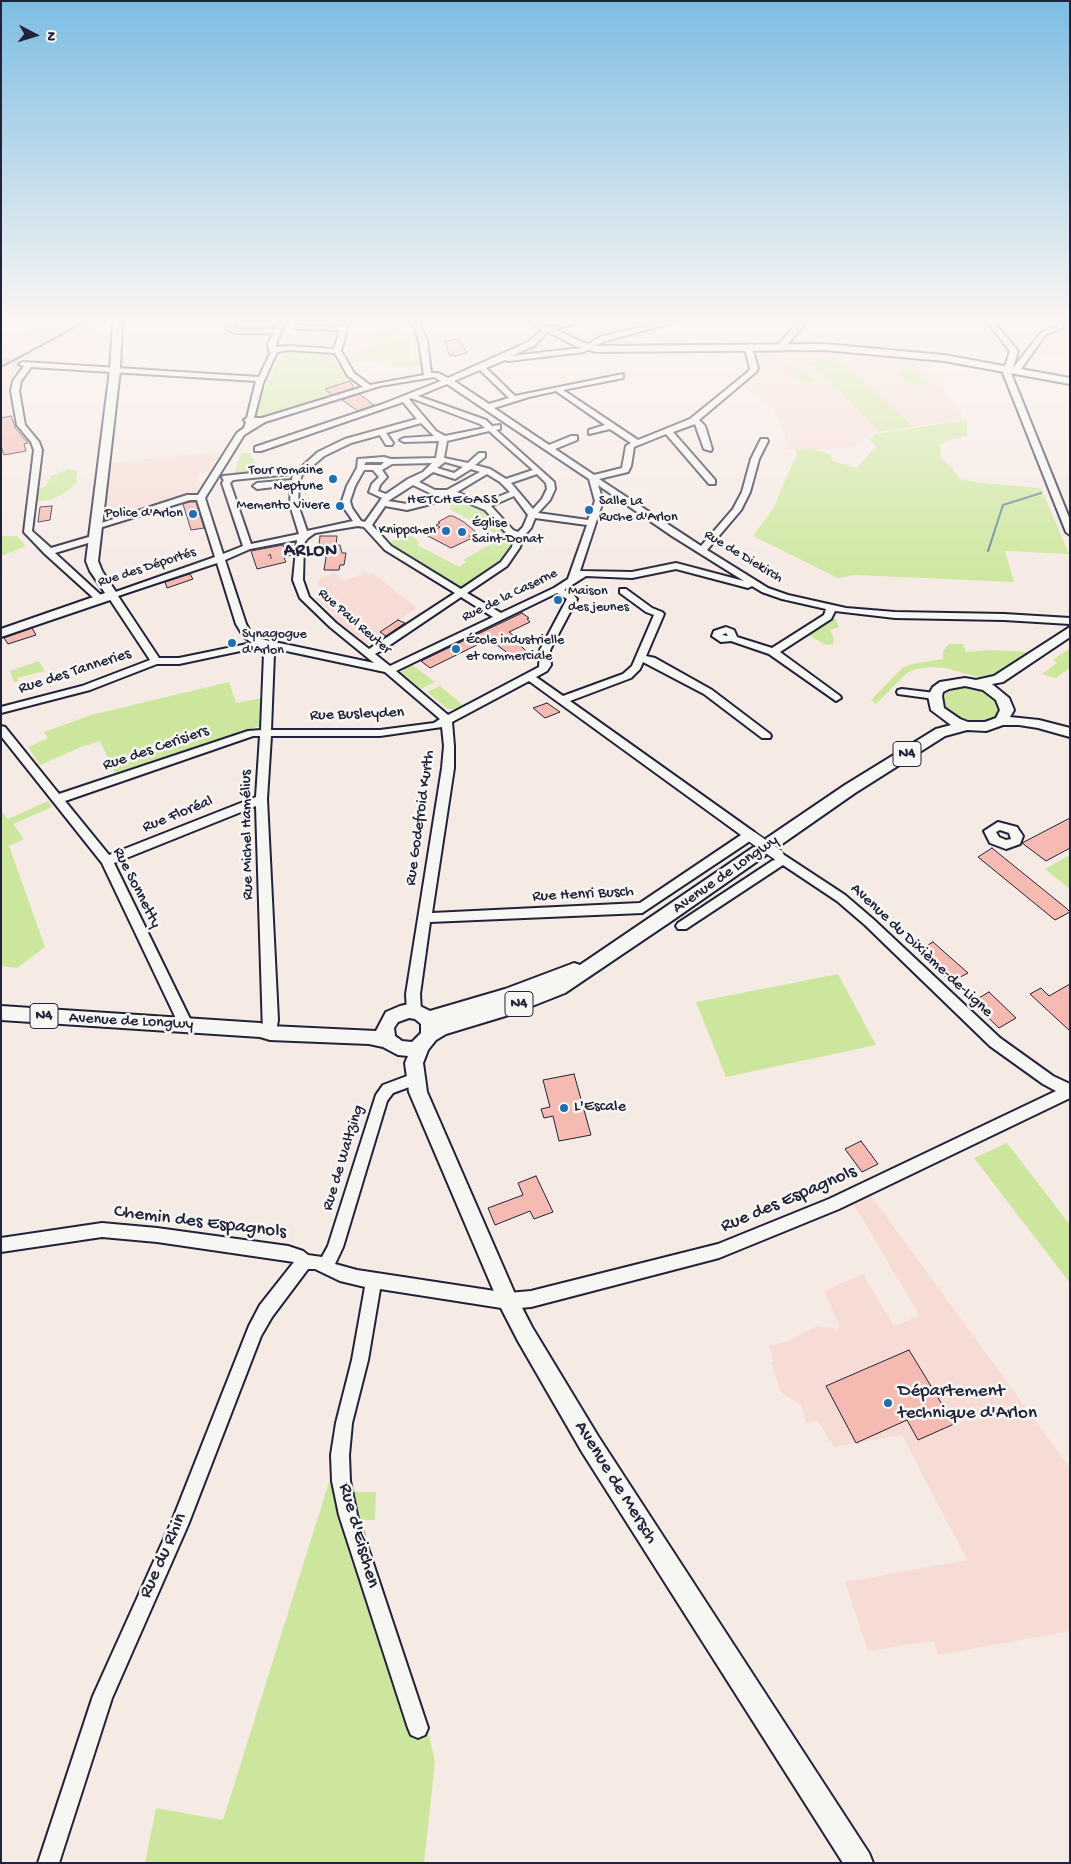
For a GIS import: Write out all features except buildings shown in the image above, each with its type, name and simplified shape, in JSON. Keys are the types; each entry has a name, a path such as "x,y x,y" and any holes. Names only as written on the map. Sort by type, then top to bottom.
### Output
{"main road":[{"path":"102,592 92,561 110,409"},
{"name":"Rue des Déportés","path":"1,633 102,592"},
{"name":"N4","path":"937,703 955,722 967,726 986,727 1002,721 1006,716 1004,690 1070,631"},
{"name":"N4","path":"850,789 936,722 938,690 945,685 954,683 977,684 998,679 1070,641"},
{"name":"N4","path":"977,684 995,692 1004,701"},
{"path":"1004,701 1022,716 1039,724"},
{"path":"1002,721 1039,724 1070,733"},
{"name":"N4","path":"850,789 941,732 967,726"},
{"name":"Avenue de Longwy","path":"267,1030 359,1030 413,1020 449,1025 506,1009 559,988 667,916 850,789"},
{"name":"Avenue de Longwy","path":"1,1013 369,1037 393,1044"},
{"path":"393,1044 385,1031 413,1020"},
{"name":"N4","path":"393,1044 413,1049 413,1020"},
{"name":"Avenue de Mersch","path":"413,1020 414,1079"},
{"name":"Avenue de Mersch","path":"393,1044 414,1079 508,1301 525,1334 590,1444 859,1863"}],"street":[{"path":"18,409 21,425 35,442 38,450 28,532 48,552 102,592 156,661 179,661 269,644"},
{"path":"253,409 248,424 201,498 241,624 247,635 253,640 269,644 389,670 432,704 446,719"},
{"path":"248,424 298,409"},
{"path":"258,449 377,409"},
{"path":"415,409 433,433 443,438"},
{"path":"368,653 381,647 504,564 516,547 519,536 527,528 532,515 546,500 551,489 550,482 539,471 483,422 444,409"},
{"name":"Rue de Diekirch","path":"491,409 739,574 765,590 784,598 831,609 895,615 1004,617 1070,622"},
{"path":"586,409 635,442"},
{"path":"593,478 625,470 628,450 635,442 693,421 707,409"},
{"path":"1021,409 1070,532"},
{"path":"257,486 296,478 321,454 348,441 422,420"},
{"path":"693,421 698,422 701,426 708,449"},
{"path":"404,440 463,436 512,422"},
{"path":"330,425 348,441"},
{"path":"592,432 610,426"},
{"path":"667,430 712,482"},
{"path":"382,432 388,442"},
{"path":"363,524 384,500 432,469 440,460 443,438"},
{"path":"549,448 574,438"},
{"path":"702,550 737,510 746,492 755,459 764,440"},
{"path":"432,469 455,476 482,455"},
{"path":"500,617 388,548 348,508 346,501 351,486 361,468 361,461 384,459 390,462 440,460 487,471 505,482 514,494 525,503 532,515"},
{"path":"361,468 383,467 390,462"},
{"path":"376,468 383,477 376,484 373,492 384,500 407,507 428,502 487,471"},
{"path":"248,547 226,483 228,478 292,471 296,478 294,505 304,536"},
{"path":"505,482 539,471"},
{"name":"Rue de la Caserne","path":"389,670 557,590 573,579 599,501 593,478"},
{"path":"411,481 432,492 441,494"},
{"path":"450,492 491,510 507,529 519,536"},
{"path":"483,506 514,494"},
{"path":"48,552 96,532 190,498 201,498"},
{"path":"532,515 592,524"},
{"name":"Rue des Déportés","path":"102,592 199,565 219,555 248,547 304,536 312,531 363,524"},
{"name":"Rue Paul Reuter","path":"304,536 300,543 298,580 303,595 333,625 389,670"},
{"path":"573,579 584,573 632,575 676,566 765,590"},
{"path":"730,580 739,574"},
{"name":"Rue Busleyden","path":"266,733 394,732 436,726 446,719 544,669 546,665 545,650 572,599 569,595 557,590"},
{"path":"562,700 627,676 636,667 659,614 648,610 623,591"},
{"path":"773,652 828,617 831,609"},
{"path":"732,638 773,652 836,698"},
{"name":"Rue Michel Hamélius","path":"267,1030 261,799 266,733 269,644"},
{"path":"641,658 651,660 708,692 766,736"},
{"name":"Rue des Tanneries","path":"1,710 86,688 156,661"},
{"name":"Avenue du Dixième-de-Ligne","path":"530,677 751,836 841,898 869,922 1002,1048 1048,1080 1070,1091"},
{"path":"902,692 937,703"},
{"name":"Rue Godefroid Kurth","path":"413,1020 424,918 448,768 449,746 446,719"},
{"name":"Rue Sonnetty","path":"1,729 107,861 186,1025"},
{"name":"Rue des Cerisiers","path":"57,799 252,733 266,733"},
{"name":"Rue Floréal","path":"107,861 261,799"},
{"name":"Rue Henri Busch","path":"424,918 642,908 751,836"},
{"path":"682,926 781,857"},
{"name":"Rue de Waltzing","path":"326,1266 335,1248 381,1099 388,1089 414,1079"},
{"name":"Rue des Espagnols","path":"508,1301 530,1299 719,1251 834,1204 1070,1091"},
{"name":"Chemin des Espagnols","path":"1,1245 114,1230 288,1253 298,1256 305,1262 316,1262 326,1266 340,1274 508,1301"},
{"name":"Rue du Rhin","path":"48,1863 103,1696 179,1525 255,1332 266,1310 305,1262"},
{"name":"Rue d'Eischen","path":"374,1280 360,1360 344,1423 340,1455 342,1481 348,1514 418,1728"}],"shaded area":[{"path":"1,409 11,409 11,416 1,418"},
{"path":"772,409 959,409 966,419 872,433 851,448 787,450 785,433"},
{"path":"213,452 221,453 208,472 201,472 194,485 200,485 196,492 102,520 109,463"},
{"path":"366,572 368,574 372,573 417,608 383,630 382,633 386,636 364,647 330,618 335,615 315,599 321,592 318,583 320,578 334,573 344,581"},
{"path":"869,1193 1070,1468 1070,1631 939,1655 933,1641 868,1651 845,1582 967,1560 902,1435 834,1447 818,1421 806,1423 801,1405 780,1392 771,1361 774,1361 769,1345 785,1342 817,1326 837,1329 840,1326 824,1291 863,1274 894,1326 919,1315 852,1201"}],"green space":[{"path":"259,409 287,409 256,418"},
{"path":"857,409 894,409 914,427 880,431"},
{"path":"967,420 967,436 946,441 940,445 941,458 952,468 959,479 1041,488 1069,554 1005,551 1014,582 856,575 838,578 753,536 773,509 793,462 797,457 796,450 815,449 831,455 832,461 857,468 872,450 877,448 869,439 876,434"},
{"path":"250,453 258,468 249,474 233,476 241,454"},
{"path":"68,469 77,471 76,483 65,493 50,500 38,501 34,499 35,490 46,486 51,476"},
{"path":"453,496 490,513 499,525 496,528 511,536 509,540 513,542 511,543 513,546 502,563 463,588 388,543 407,534 418,540 419,543 417,545 459,567 466,562 463,560 498,540 500,541 507,537 499,533 496,534 449,509 451,507 443,503 437,503"},
{"path":"1,536 17,536 26,546 1,556"},
{"path":"835,618 839,627 830,630 834,639 833,644 826,645 808,635"},
{"path":"949,644 963,644 966,652 990,650 1030,652 985,679 945,668 916,669 907,673 876,704 871,700 902,668 912,664 943,659 943,651"},
{"path":"1070,648 1070,668 1056,678 1042,674 1057,663 1053,660"},
{"path":"39,661 45,671 17,678 18,681 14,682 10,671"},
{"path":"411,664 435,682 421,689 402,673 403,668"},
{"path":"229,682 236,703 261,698 260,726 115,773 100,741 40,765 28,747 48,738 44,732 91,715"},
{"path":"440,686 463,705 455,709 448,709 427,692"},
{"path":"962,687 973,688 992,696 998,703 999,710 997,716 980,722 958,718 950,713 944,706 943,699 946,693"},
{"path":"48,801 52,807 13,824 24,839 9,846 45,947 17,968 1,966 1,811 8,819"},
{"path":"1070,855 1070,889 1045,869"},
{"path":"838,974 876,1045 726,1077 696,1002"},
{"path":"1007,1143 1070,1225 1070,1283 974,1158"},
{"path":"330,1479 341,1481 356,1492 376,1492 375,1520 359,1520 414,1691 421,1700 435,1762 424,1863 145,1863 156,1808 223,1820"}],"waterway":[{"path":"988,551 1003,505 1041,493"}],"place":[{"name":"Tour romaine Neptune","path":"333,479"},
{"name":"Memento Vivere","path":"340,506"},
{"name":"Salle La Ruche d'Arlon","path":"589,510"},
{"name":"Police d'Arlon","path":"193,514"},
{"name":"Knippchen","path":"446,531"},
{"name":"Église Saint-Donat","path":"462,532"},
{"name":"Maison des jeunes","path":"558,600"},
{"name":"Synagogue d'Arlon","path":"232,643"},
{"name":"École industrielle et commerciale","path":"456,649"},
{"name":"L'Escale","path":"564,1108"},
{"name":"Département technique d'Arlon","path":"888,1403"}],"district":[{"name":"HETCHEGASS","path":"453,501"},
{"name":"ARLON","path":"311,552"}]}
